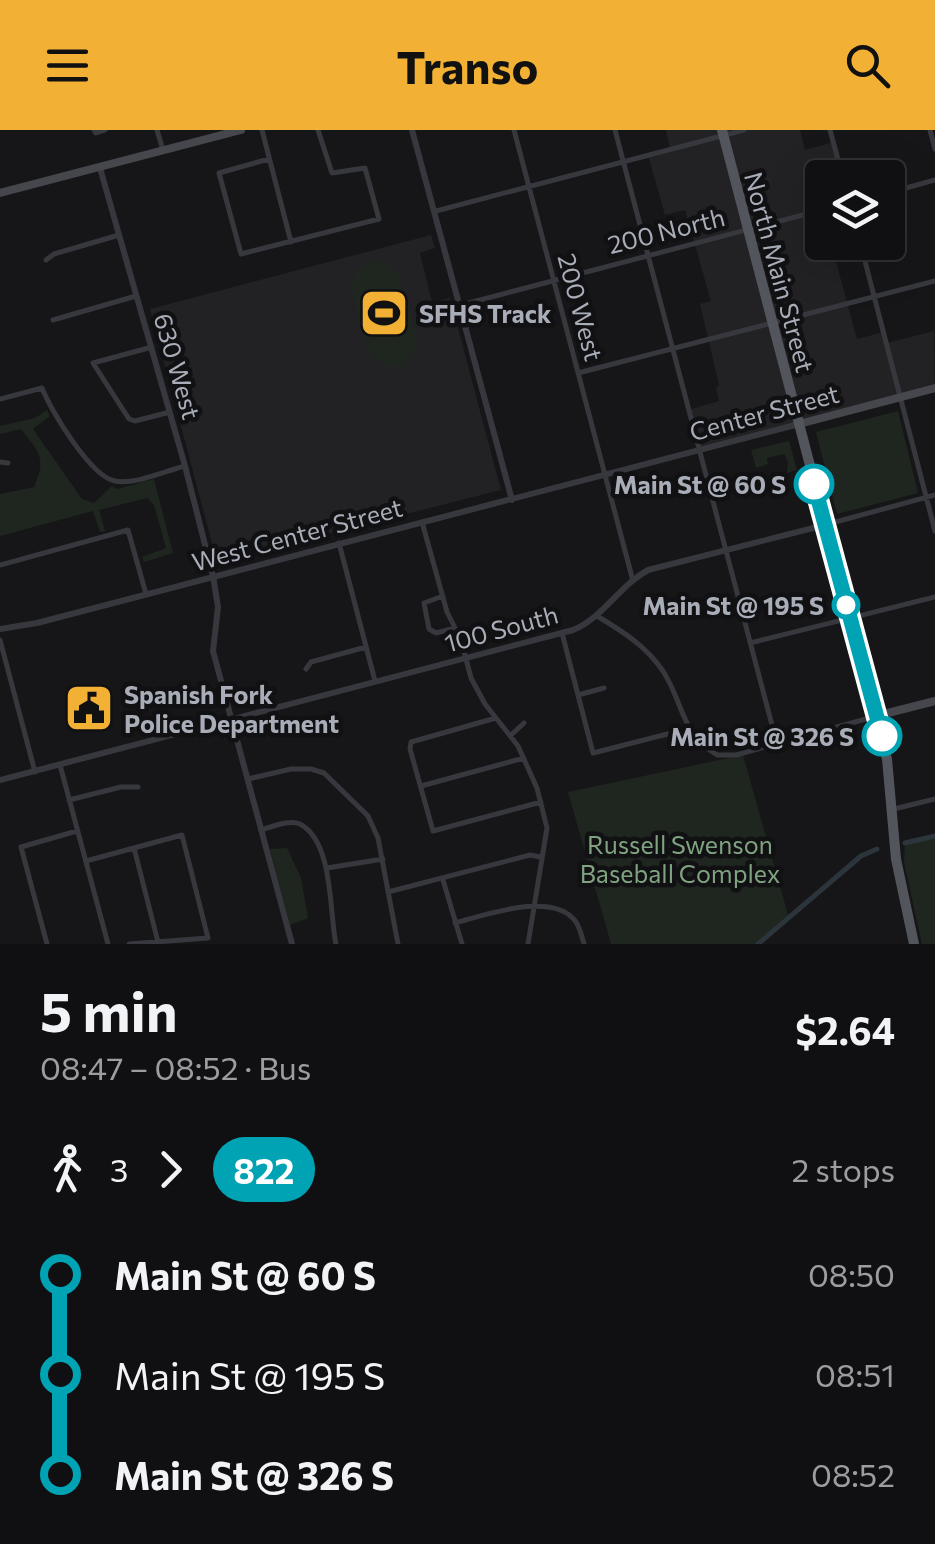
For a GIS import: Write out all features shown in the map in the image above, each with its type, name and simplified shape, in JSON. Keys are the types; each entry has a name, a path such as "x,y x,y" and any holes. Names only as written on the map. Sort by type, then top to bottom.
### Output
{"main road":[{"path":"0,194 241,130"},
{"name":"North Main Street","path":"722,133 892,779 899,878 914,944"},
{"name":"Center Street","path":"799,424 934,390"},
{"path":"876,716 935,701"}],"street":[{"path":"95,131 105,130"},
{"path":"157,130 163,150"},
{"path":"262,130 291,242"},
{"path":"270,159 219,173 241,254 379,219 365,168 332,173 318,130"},
{"name":"200 West","path":"514,130 632,580"},
{"path":"615,130 776,744"},
{"path":"436,211 744,130"},
{"path":"830,130 838,160"},
{"path":"930,130 935,149"},
{"path":"412,133 512,500"},
{"name":"630 West","path":"100,168 213,576 218,607 213,651 292,944"},
{"path":"905,188 935,180"},
{"name":"200 North","path":"461,305 805,215"},
{"path":"46,260 54,254 119,235"},
{"path":"865,260 935,531"},
{"path":"578,374 935,281"},
{"path":"52,320 137,296"},
{"path":"152,347 92,363 125,416 135,421 170,412"},
{"path":"0,399 42,388 79,448 99,473 112,481 127,481 185,466"},
{"name":"Center Street","path":"604,476 799,424"},
{"name":"West Center Street","path":"0,629 36,623 604,476"},
{"name":"100 South","path":"0,780 562,633 597,616 632,580 657,567 935,496"},
{"path":"422,522 476,688 524,758 541,802 547,828 528,944"},
{"path":"0,565 128,530 146,594"},
{"path":"339,543 374,681"},
{"path":"443,596 424,603 428,629 436,633 455,628"},
{"path":"750,643 935,597"},
{"path":"597,616 639,643 670,683 688,729 709,750 724,757 876,716"},
{"path":"562,633 593,754 688,729"},
{"path":"0,640 36,772"},
{"path":"306,669 311,662 366,647"},
{"path":"578,695 604,688"},
{"path":"496,718 412,742 410,749 432,830 541,802"},
{"path":"510,736 524,723"},
{"path":"421,786 524,758"},
{"path":"60,766 108,944"},
{"path":"248,779 291,769 324,773 368,816 378,838 398,944"},
{"path":"69,800 122,786 138,787"},
{"path":"893,810 935,798"},
{"path":"261,830 299,824 311,836 327,868 335,943 326,944"},
{"path":"47,944 21,847 77,832"},
{"path":"86,861 182,834 208,938 130,944"},
{"path":"134,847 158,942"},
{"path":"388,892 530,856 542,857"},
{"path":"327,868 382,859"},
{"path":"443,878 462,944"},
{"path":"455,923 533,906 564,911 578,925 584,944"}],"shaded area":[{"path":"666,130 800,130 805,150 833,142 836,160 805,160 805,260 836,260 857,339 884,332 887,343 934,331 935,388 698,450 688,410 719,401 719,385 700,304 711,301 685,210 665,215 648,155 670,149"},
{"path":"431,235 435,248 420,253 432,302 450,298 501,490 217,562 150,309"}],"green space":[{"name":"SFHS Track","path":"374,261 385,262 398,274 417,337 415,351 401,366 386,366 372,357 358,316 354,275 360,267"},
{"path":"47,410 50,416 33,429 82,499 94,503 112,486 117,489 154,479 173,553 144,562 142,557 166,548 154,505 147,498 99,510 105,531 100,532 93,511 0,536 0,494 34,487 40,462 21,429 0,434 0,426 35,418"},
{"path":"898,411 918,493 837,514 816,432"},
{"path":"789,441 797,470 787,473 784,454 767,458 768,464 756,468 751,450"},
{"name":"Russell Swenson Baseball Complex","path":"743,755 788,915 755,944 611,944 568,792"},
{"path":"935,836 935,944 922,944 904,862 905,843"},
{"path":"287,848 301,878 308,918 290,925 270,849"}],"waterway":[{"path":"905,843 935,836"},
{"path":"758,944 861,856 877,849"}],"bus line":[{"name":"822","path":"814,484 882,736"}],"place":[{"name":"SFHS Track","path":"384,313"},
{"name":"Main St @ 60 S","path":"814,484"},
{"name":"Main St @ 195 S","path":"846,605"},
{"name":"Spanish Fork Police Department","path":"89,708"},
{"name":"Main St @ 326 S","path":"882,736"}]}
